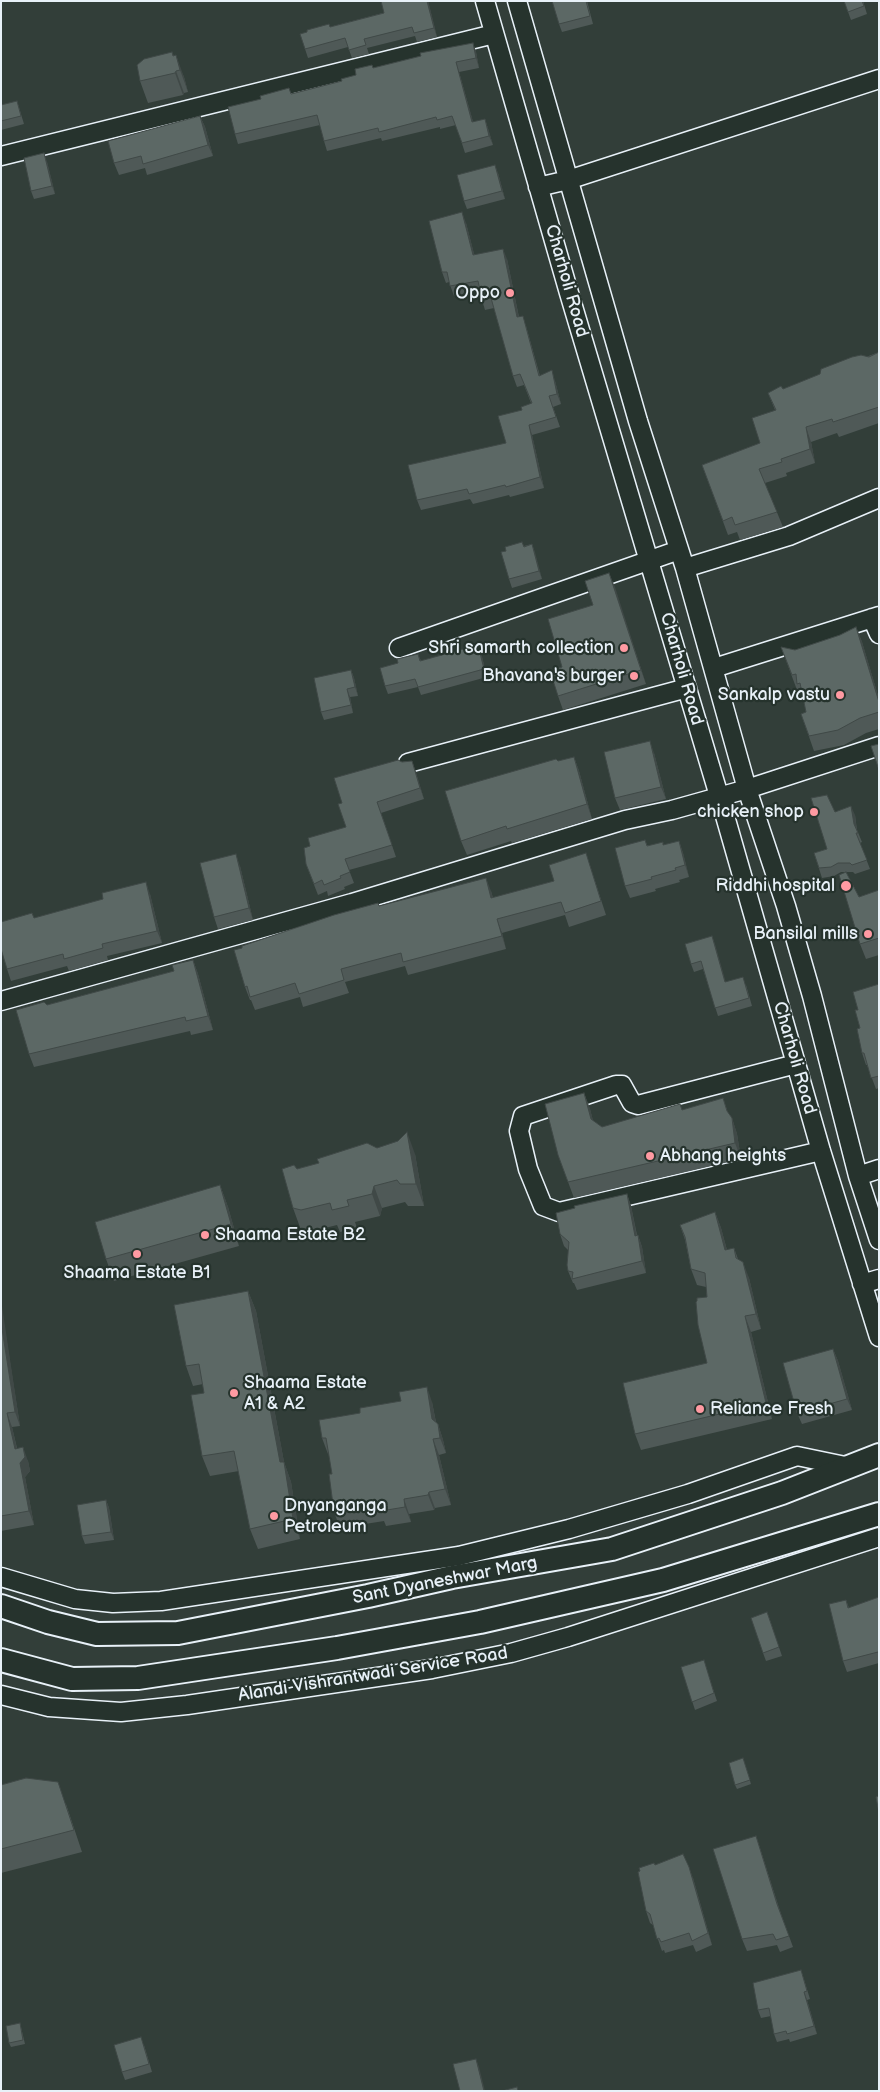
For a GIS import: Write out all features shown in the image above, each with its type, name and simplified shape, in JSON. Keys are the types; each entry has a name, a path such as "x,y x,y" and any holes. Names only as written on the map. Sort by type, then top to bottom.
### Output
{"main road":[{"name":"Sant Dyaneshwar Marg","path":"1,1606 48,1622 98,1634 178,1633 368,1596 452,1577 612,1549 782,1493 879,1455"},
{"path":"1,1660 72,1679 138,1678 336,1648 480,1622 663,1580 879,1514"}],"street":[{"name":"Charholi Road","path":"485,1 821,1151 870,1281 879,1337"},
{"name":"Charholi Road","path":"516,1 685,568 747,789 789,915 858,1176 879,1240"},
{"path":"1,156 494,34"},
{"path":"538,187 568,180 879,79"},
{"path":"685,568 789,536 879,498"},
{"path":"398,648 679,550"},
{"path":"714,668 875,617 879,634"},
{"path":"408,763 687,688"},
{"path":"1,1001 343,906 626,820 747,789 879,746"},
{"path":"796,1064 638,1105 632,1103 622,1086 616,1085 523,1116 519,1130 528,1169 543,1206 559,1212 821,1151"},
{"path":"858,1176 879,1169"},
{"path":"1,1577 75,1599 113,1603 161,1601 466,1554 569,1529 688,1494 797,1456 850,1466"},
{"name":"Alandi-Vishrantwadi Service Road","path":"1,1695 49,1707 121,1712 187,1705 432,1669 511,1653 568,1637 879,1537"}],"building":[{"path":"381,1 427,1 434,28 414,33 412,27 364,39 366,45 349,50 345,38 305,49 300,34 329,24 330,27 384,13"},
{"path":"552,1 586,1 590,16 559,24"},
{"path":"844,1 862,1 864,6 848,12"},
{"path":"473,43 476,58 456,62 472,122 485,119 489,136 462,143 452,116 437,120 436,117 379,132 378,128 324,141 317,115 235,134 228,107 261,99 260,96 289,88 291,94 342,81 341,79 356,75 355,69 372,65 373,68 421,56 420,53"},
{"path":"172,52 173,56 176,55 180,70 175,73 140,81 137,65 144,59"},
{"path":"17,101 21,116 1,121 1,105"},
{"path":"200,116 208,145 143,164 141,156 114,163 108,141"},
{"path":"44,153 52,186 31,191 24,158"},
{"path":"495,165 502,191 464,201 457,175"},
{"path":"462,212 473,255 503,249 517,317 523,316 539,376 552,370 557,394 549,396 556,417 529,425 540,477 506,487 505,485 469,494 467,489 417,500 408,465 506,443 498,416 522,410 521,407 532,403 520,374 513,376 491,298 482,300 478,281 450,286 447,272 442,272 429,221"},
{"path":"879,352 879,407 833,422 832,419 806,427 810,449 781,459 782,462 759,469 777,512 735,525 732,517 723,521 702,465 760,443 752,418 776,410 768,393 781,386 783,389 820,374 821,369 852,357 861,355 869,357"},
{"path":"522,542 524,547 532,544 539,571 509,579 501,552 506,551 505,547"},
{"path":"609,573 641,670 558,696 550,671 562,667 548,619 593,605 585,581"},
{"name":"Sankalp vastu","path":"856,627 879,702 879,712 860,718 838,730 809,736 801,714 806,712 800,683 797,684 796,674 792,675 781,647 795,650 840,635"},
{"path":"478,645 484,669 418,687 415,679 385,686 380,668 398,663 397,659 418,654 420,661"},
{"path":"351,670 355,687 347,689 351,705 321,712 314,678"},
{"path":"650,741 661,787 615,798 604,752"},
{"path":"879,744 879,770 871,746"},
{"path":"574,757 587,804 507,829 506,826 461,841 445,791 556,759 558,761"},
{"path":"398,760 402,762 412,761 420,788 377,802 392,845 345,859 350,872 324,885 322,880 314,884 306,864 304,848 310,846 308,838 346,827 338,804 342,803 334,778"},
{"path":"827,795 835,812 851,806 854,824 858,833 856,833 867,860 852,865 850,863 838,863 831,867 819,868 814,853 827,849 811,798"},
{"path":"645,840 647,846 679,841 685,865 675,868 676,870 651,877 652,879 625,886 615,848"},
{"path":"586,853 601,901 565,913 561,902 497,919 502,936 403,962 401,953 341,969 344,980 299,994 295,983 250,997 247,986 245,987 234,950 242,948 242,946 334,915 378,903 379,906 486,878 491,898 554,881 549,865"},
{"path":"236,854 249,908 214,917 200,863"},
{"path":"846,872 859,897 879,890 879,938 860,944 839,875"},
{"path":"146,882 157,931 102,944 103,948 64,959 63,954 7,969 1,949 1,922 32,913 34,918 103,899 102,893"},
{"path":"712,936 725,982 743,977 749,998 715,1008 701,961 691,964 685,944"},
{"path":"193,960 208,1016 186,1021 185,1017 29,1054 16,1010 44,1002 47,1005 174,971 172,965"},
{"path":"879,984 879,1076 871,1078 864,1053 862,1053 857,1029 860,1028 855,1010 858,1010 853,992"},
{"name":"Abhang heights","path":"584,1093 591,1119 602,1127 680,1104 682,1110 723,1098 727,1111 732,1118 735,1143 568,1182 558,1155 545,1104"},
{"path":"407,1132 416,1184 400,1184 397,1180 374,1186 372,1194 347,1200 349,1206 332,1210 330,1203 301,1210 293,1208 282,1169 294,1165 297,1169 319,1163 317,1159 367,1143 377,1148 398,1141"},
{"path":"220,1185 231,1224 106,1259 95,1222"},
{"path":"627,1194 635,1236 638,1235 642,1261 572,1279 573,1272 568,1271 567,1265 569,1242 560,1234 556,1213 575,1208 574,1206"},
{"path":"715,1212 725,1250 734,1248 736,1258 743,1262 756,1314 745,1316 766,1403 635,1434 623,1383 707,1363 698,1325 696,1302 697,1298 707,1297 705,1273 691,1269 685,1237 680,1225"},
{"name":"Shaama Estate A1 & A2","path":"248,1291 280,1462 284,1462 293,1519 250,1529 234,1451 202,1456 191,1395 204,1393 199,1364 186,1366 174,1305"},
{"path":"1,1322 15,1412 7,1413 15,1449 23,1447 25,1457 20,1463 29,1511 1,1516"},
{"path":"833,1349 847,1399 797,1413 783,1363"},
{"path":"427,1387 432,1419 438,1424 440,1438 433,1439 445,1489 429,1492 428,1495 404,1499 405,1507 381,1511 380,1505 334,1512 329,1474 332,1474 326,1438 322,1438 319,1420 360,1413 360,1408 401,1401 399,1392"},
{"path":"106,1500 111,1532 82,1536 77,1505"},
{"path":"879,1597 879,1653 843,1661 829,1604 846,1600 848,1608"},
{"path":"767,1612 779,1647 763,1653 751,1618"},
{"path":"704,1660 714,1693 692,1702 681,1667"},
{"path":"743,1758 750,1780 735,1785 729,1763"},
{"path":"26,1778 58,1782 74,1830 1,1849 1,1785"},
{"path":"879,1796 879,1813 876,1797"},
{"path":"756,1836 789,1936 776,1940 773,1934 742,1939 713,1849"},
{"path":"683,1854 689,1867 708,1933 692,1941 689,1933 661,1942 659,1938 657,1939 650,1914 646,1911 638,1872 640,1871 639,1868 654,1863 655,1865"},
{"path":"801,1970 807,1991 804,1992 814,2026 787,2034 786,2031 774,2034 769,2008 758,2010 753,1983"},
{"path":"20,2023 23,2040 9,2043 6,2026"},
{"path":"141,2037 149,2064 122,2072 114,2045"},
{"path":"476,2059 484,2091 460,2091 453,2064"},
{"path":"517,2087 518,2091 502,2091"}],"place":[{"name":"Oppo","path":"510,293"},
{"name":"Shri samarth collection","path":"624,648"},
{"name":"Bhavana's burger","path":"634,676"},
{"name":"Sankalp vastu","path":"840,695"},
{"name":"chicken shop","path":"814,812"},
{"name":"Riddhi hospital","path":"846,886"},
{"name":"Bansilal mills","path":"868,934"},
{"name":"Abhang heights","path":"650,1156"},
{"name":"Shaama Estate B2","path":"205,1235"},
{"name":"Shaama Estate B1","path":"137,1254"},
{"name":"Shaama Estate A1 & A2","path":"234,1393"},
{"name":"Reliance Fresh","path":"700,1409"},
{"name":"Dnyanganga Petroleum","path":"274,1516"}]}
